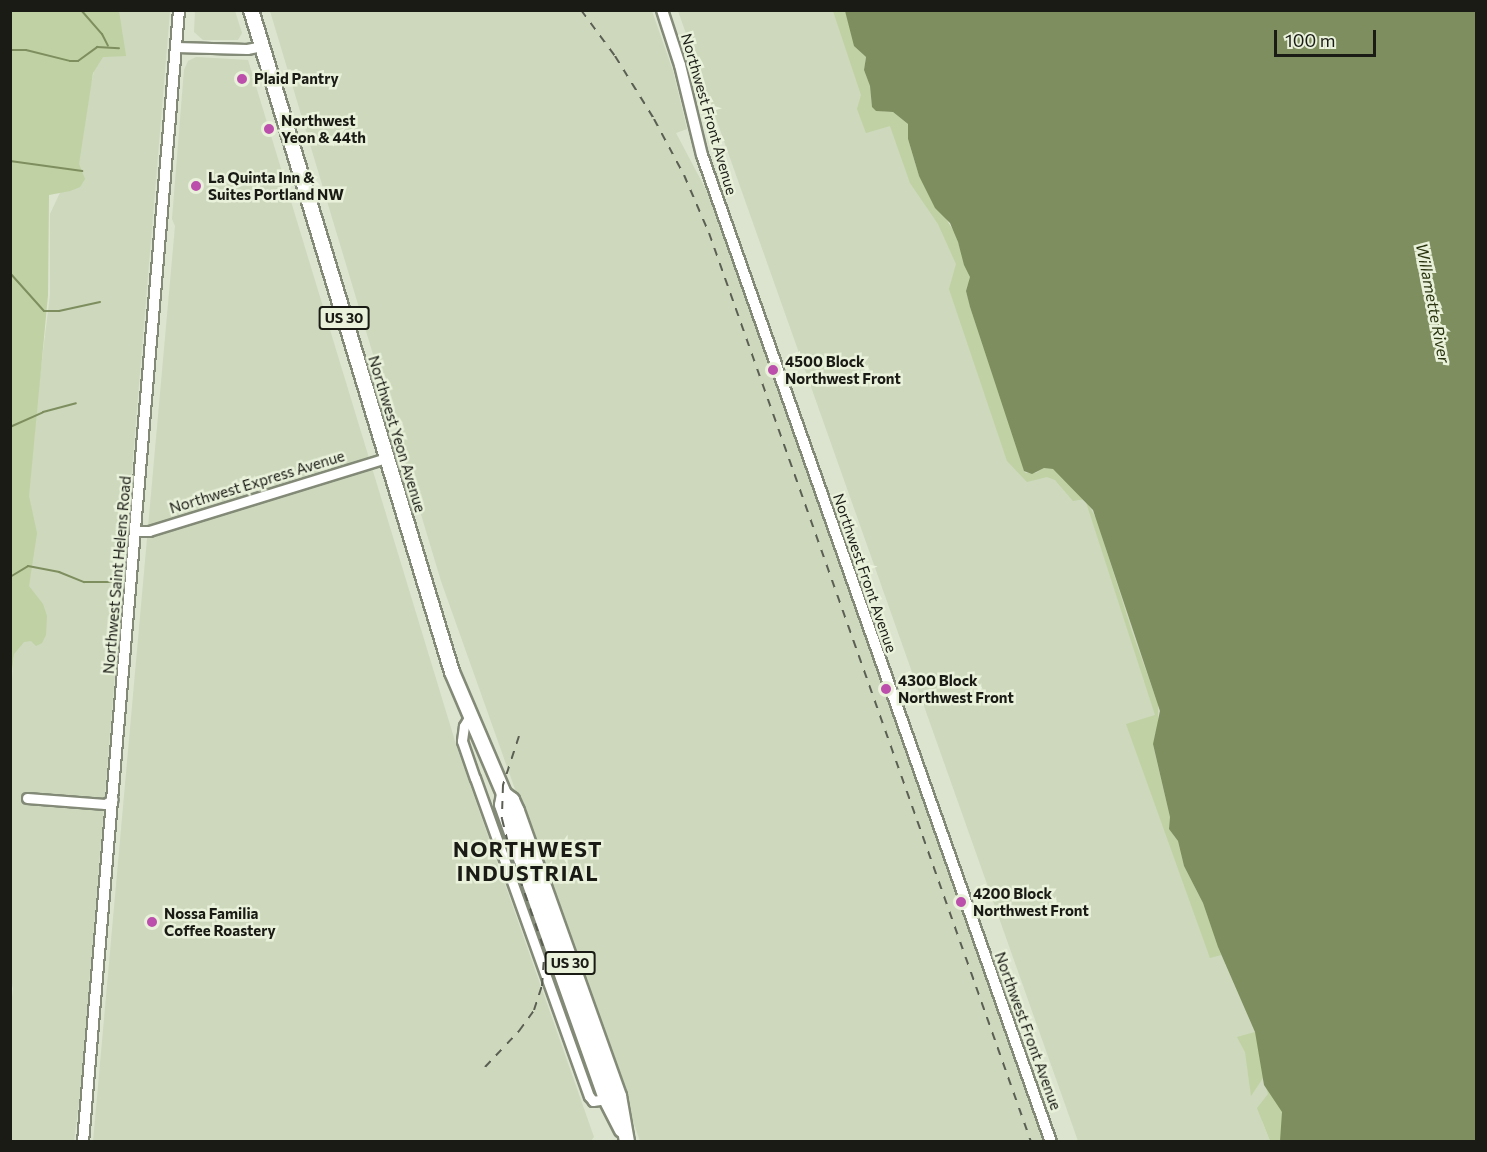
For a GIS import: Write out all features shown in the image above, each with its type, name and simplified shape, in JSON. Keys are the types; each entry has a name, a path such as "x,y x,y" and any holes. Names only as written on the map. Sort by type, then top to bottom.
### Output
{"highway":[{"name":"Northwest Yeon Avenue","path":"251,10 439,631 470,716 504,794 512,800 515,806 619,1096 623,1140"},
{"name":"Northwest Yeon Avenue","path":"504,794 502,805 606,1099 623,1140"}],"main road":[{"name":"Northwest Saint Helens Road","path":"83,1142 178,10"},
{"name":"Northwest Front Avenue","path":"662,10 683,74 704,160 1051,1142"}],"street":[{"path":"176,47 247,49 262,46"},
{"name":"Northwest Express Avenue","path":"136,531 149,531 387,458"},
{"path":"470,716 464,726 462,741 475,778 589,1096 592,1101 606,1099"},
{"path":"27,798 105,804 113,799"}],"shaded area":[{"path":"11,10 119,11 126,56 103,57 93,73 79,164 85,179 80,187 49,195 48,295 29,496 37,533 29,586 43,604 47,616 46,635 42,643 36,646 31,641 24,642 14,654 11,680"},
{"path":"116,11 170,11 80,1095 74,1141 11,1142 10,1016 13,989 10,975 10,704 29,465 50,295 50,214 72,167 95,67"},
{"path":"195,11 235,11 242,33 238,40 203,40 194,32"},
{"path":"270,11 652,11 673,71 687,129 676,133 713,203 1046,1141 640,1141 441,581"},
{"path":"678,11 845,11 882,109 1081,470 1087,501 1093,510 1284,1047 1262,1121 1270,1141 1078,1141"},
{"path":"833,11 845,11 856,48 866,57 864,70 870,86 872,107 876,111 893,112 908,124 908,139 919,176 955,233 970,277 966,291 970,307 1025,473 1036,473 1044,468 1053,469 1085,499 1073,501 1055,480 1047,477 1027,482 1007,461 949,289 956,264 938,224 910,183 890,126 866,133 857,109 861,95"},
{"path":"196,57 248,60 458,751 594,1137 590,1142 93,1142 175,226 172,219 184,70 188,61"},
{"path":"1085,499 1097,520 1132,632 1158,704 1158,724 1153,745 1170,817 1169,829 1178,841 1184,866 1203,903 1221,955 1210,958 1126,724 1155,715"},
{"path":"1262,1030 1307,1141 1270,1141 1257,1108 1268,1094 1263,1078 1251,1096 1245,1052 1237,1037"}],"water":[{"name":"Willamette River","path":"845,11 1476,11 1476,1141 1280,1141 1282,1112 1264,1085 1255,1032 1218,947 1203,903 1184,866 1178,841 1169,829 1170,817 1153,744 1160,711 1093,510 1053,469 1044,468 1032,474 1024,471 970,307 966,291 970,277 958,242 950,223 935,208 919,176 908,139 908,124 893,112 876,111 872,107 870,86 864,70 866,57 854,46"}],"waterway":[{"path":"81,10 102,34 108,46"},
{"path":"10,50 26,50 78,61 97,47 119,48"},
{"path":"10,161 82,171"},
{"path":"10,273 44,311 59,311 100,302"},
{"path":"10,427 43,412 76,403"},
{"path":"10,577 28,566 59,572 84,582 118,582"}],"railway":[{"path":"581,10 615,56 654,119 684,175 709,233 1031,1142"},
{"path":"519,736 503,785 502,819 509,848 553,975"},
{"path":"485,1067 519,1031 534,1010 542,986 544,959"}],"place":[{"name":"Plaid Pantry","path":"242,79"},
{"name":"Northwest Yeon & 44th","path":"269,129"},
{"name":"La Quinta Inn & Suites Portland NW","path":"196,186"},
{"name":"4500 Block Northwest Front","path":"773,370"},
{"name":"4300 Block Northwest Front","path":"886,689"},
{"name":"4200 Block Northwest Front","path":"961,902"},
{"name":"Nossa Familia Coffee Roastery","path":"152,922"}],"district":[{"name":"NORTHWEST INDUSTRIAL","path":"528,861"}]}
